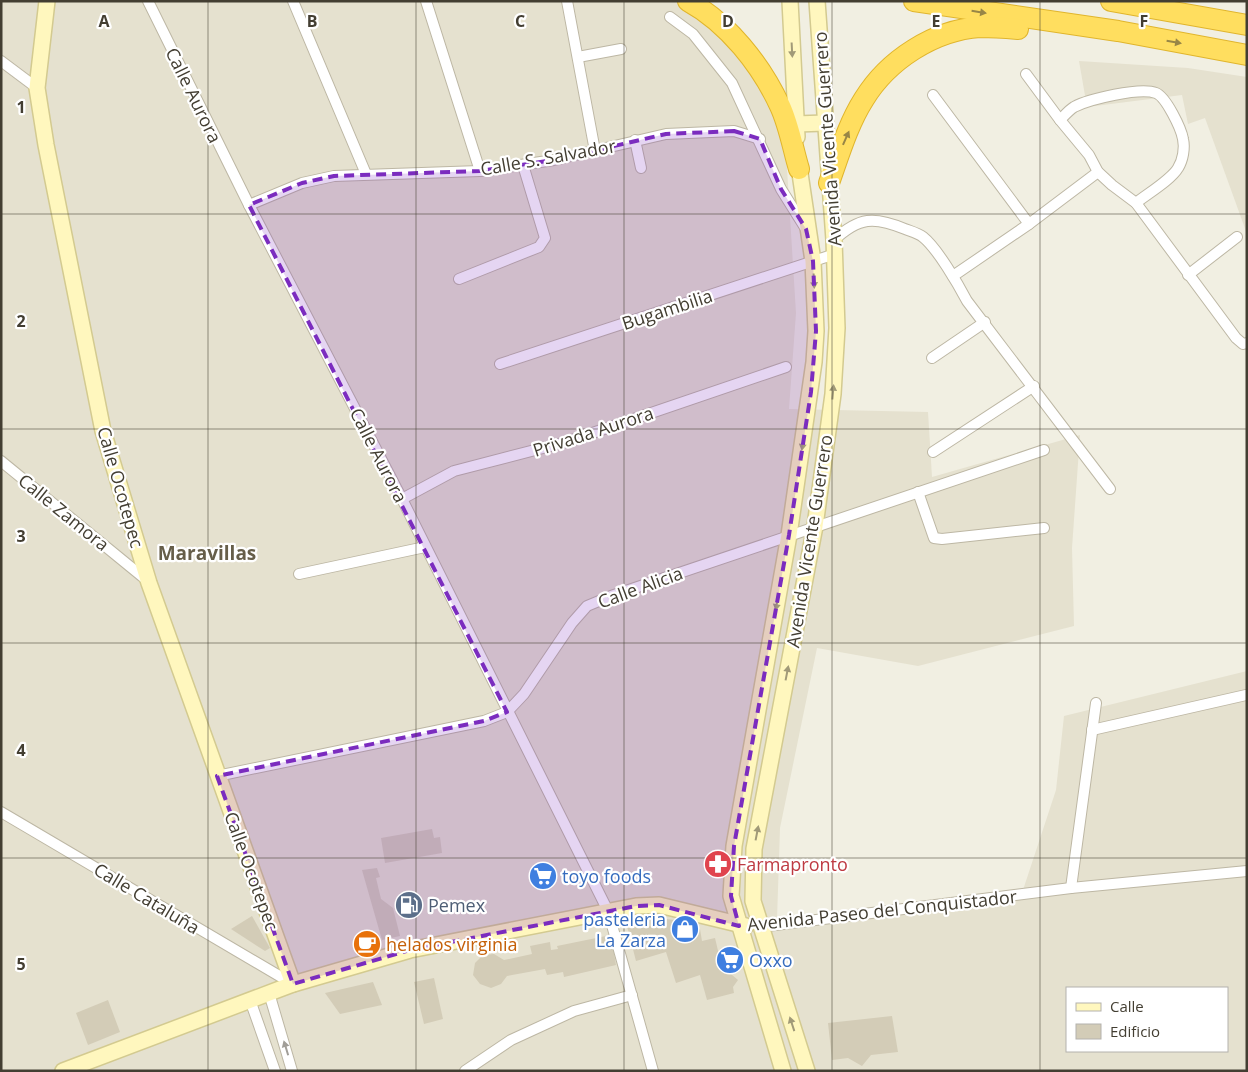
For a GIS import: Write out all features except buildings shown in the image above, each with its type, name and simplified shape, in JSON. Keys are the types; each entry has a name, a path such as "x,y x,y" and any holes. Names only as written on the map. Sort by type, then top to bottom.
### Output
{"highway":[{"path":"688,1 726,29 750,56 781,107 799,169"},
{"path":"914,1 1080,26 1247,55"},
{"path":"1111,1 1247,25"},
{"path":"1168,1 1200,16"},
{"path":"829,183 845,140 864,99 879,79 911,50 950,33 980,27 1061,34 1080,26"}],"main road":[{"name":"Calle Ocotepec","path":"47,1 37,88 46,145 103,431 149,582 293,984"},
{"name":"Avenida Vicente Guerrero","path":"783,1071 731,896 734,846 789,535 814,362 816,331 813,260 806,229 799,169 790,1"},
{"name":"Avenida Vicente Guerrero","path":"807,1071 760,927 754,902 754,849 815,526 833,394 837,328 835,247 817,1"},
{"path":"796,124 825,123"},
{"name":"Avenida Paseo del Conquistador","path":"63,1071 293,984 410,950 636,906 660,905 739,926 760,927"}],"street":[{"name":"Calle Aurora","path":"148,1 249,205 402,499 608,911 653,1071"},
{"path":"293,1 366,174"},
{"path":"426,1 480,171"},
{"path":"567,1 594,151"},
{"path":"670,17 693,34 732,83 760,139 781,189 806,229"},
{"path":"578,57 621,49"},
{"path":"1,60 37,88"},
{"path":"1026,74 1060,120 1076,138 1098,172 1136,203 1236,338 1243,344 1247,343"},
{"path":"1060,120 1072,108 1087,102 1130,93 1154,92 1161,95 1174,117 1183,139 1183,156 1177,170 1136,203"},
{"path":"933,95 1028,224"},
{"name":"Calle S. Salvador","path":"249,205 302,183 334,176 480,171 523,165 594,151 666,134 734,131 760,139"},
{"path":"635,140 641,168"},
{"path":"459,279 538,247 543,243 545,238 523,165"},
{"path":"953,276 1098,172"},
{"path":"835,247 848,227 863,220 887,221 922,236 953,276 967,301 1034,386 1110,489"},
{"path":"1188,275 1236,237"},
{"name":"Bugambilia","path":"500,364 813,260 835,247"},
{"path":"932,358 985,322"},
{"name":"Privada Aurora","path":"402,499 454,470 566,442 786,367"},
{"path":"933,452 1034,386"},
{"name":"Calle Alicia","path":"217,776 484,721 507,712 524,694 572,623 587,606 815,526 1044,450"},
{"name":"Calle Zamora","path":"1,461 149,582"},
{"path":"918,492 934,538 942,539 1044,528"},
{"path":"299,574 425,547"},
{"path":"1092,730 1246,695"},
{"path":"1071,888 1096,703"},
{"name":"Calle Cataluña","path":"1,812 293,984"},
{"name":"Avenida Paseo del Conquistador","path":"760,927 1071,888 1247,871"},
{"path":"269,993 292,1071"},
{"path":"465,1071 511,1040 574,1011 632,995"},
{"path":"250,1000 275,1071"}],"highlighted area":[{"path":"734,131 760,139 781,189 806,229 813,261 816,331 811,392 789,535 734,846 731,896 739,926 659,905 636,906 410,950 293,984 217,776 484,721 507,712 249,205 302,183 334,176 480,171 554,160 666,134"}],"shaded area":[{"path":"1,1 694,1 767,86 785,136 796,313 789,409 928,412 932,477 1080,435 1072,548 1074,626 918,666 817,648 780,828 777,920 1023,890 1056,790 1064,716 1247,671 1247,1071 1,1071"},
{"path":"1079,61 1188,68 1247,77 1247,234 1205,118 1188,124 1182,95 1087,107"}],"place":[{"name":"Farmapronto","path":"718,864"},
{"name":"toyo foods","path":"543,876"},
{"name":"Pemex","path":"409,905"},
{"name":"pasteleria La Zarza","path":"685,929"},
{"name":"helados virginia","path":"367,944"},
{"name":"Oxxo","path":"730,960"}],"district":[{"name":"Maravillas","path":"207,553"}]}
